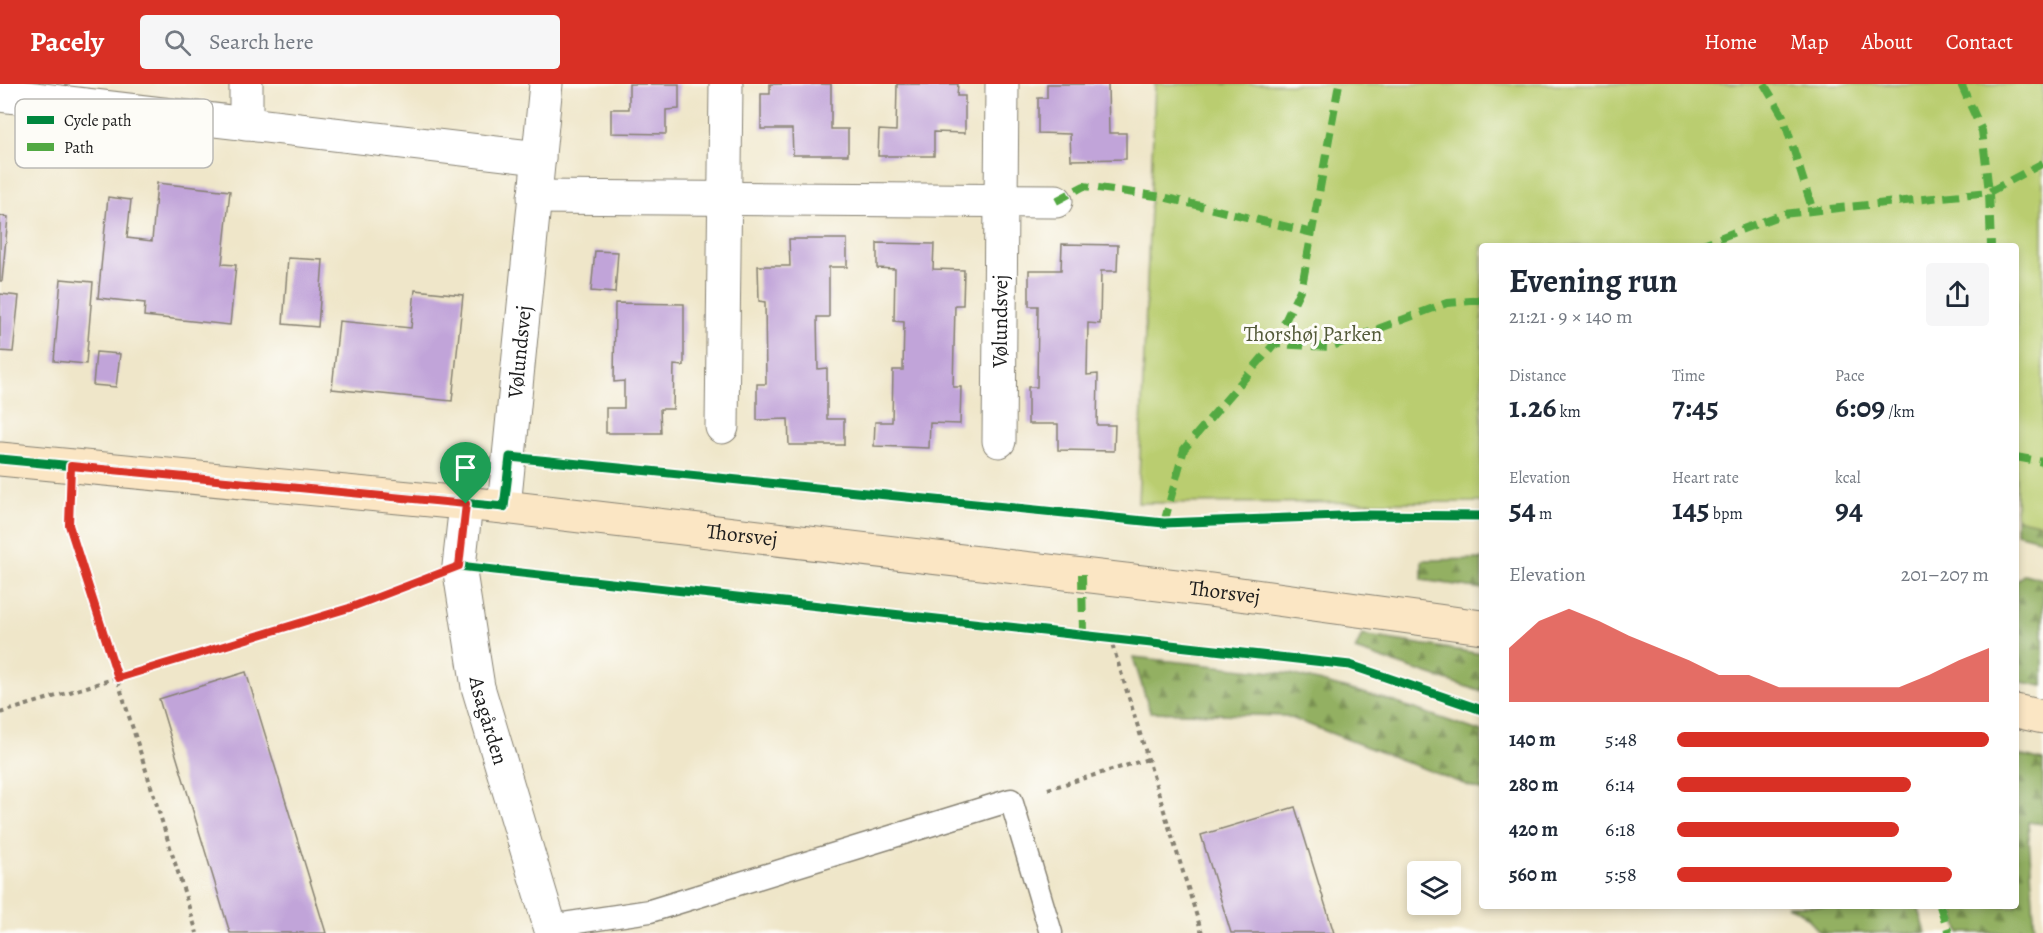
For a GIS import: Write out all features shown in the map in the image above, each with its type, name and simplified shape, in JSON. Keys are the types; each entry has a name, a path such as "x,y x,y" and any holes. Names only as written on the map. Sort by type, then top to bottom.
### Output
{"street":[{"path":"246,84 246,124"},
{"name":"Vølundsvej","path":"504,507 546,84"},
{"path":"723,427 726,84"},
{"name":"Vølundsvej","path":"999,441 1002,84"},
{"path":"0,95 34,99"},
{"path":"213,120 539,158"},
{"path":"534,197 1056,201"},
{"name":"Thorsvej","path":"0,459 504,507 1187,587 1479,627"},
{"name":"Asagården","path":"466,504 459,566 478,687 551,929"},
{"path":"2019,712 2043,717"}],"lane":[{"path":"551,929 650,911 1011,800 1052,933"}],"path":[{"path":"71,466 69,525 197,933"},
{"path":"0,713 349,608 459,566"},
{"path":"1110,637 1202,933"},
{"path":"1011,800 1148,759"}],"green space":[{"name":"Thorshøj Parken","path":"1155,84 2043,84 2043,524 2019,519 2019,243 1479,243 1479,502 1138,503"},
{"path":"2043,471 2043,540 2019,534 2019,475"},
{"path":"1479,559 1479,589 1422,580 1422,560"},
{"path":"2024,574 2043,579 2043,686 2019,682 2019,579"},
{"path":"1362,635 1479,654 1479,691 1355,650"},
{"path":"1133,657 1291,674 1382,698 1479,731 1479,790 1286,716 1150,712"},
{"path":"2019,755 2043,761 2043,824 2028,822 2035,933 1960,933 1953,909 2019,909"},
{"path":"1794,909 1919,909 1926,933 1821,933 1800,911"}],"building":[{"path":"629,84 679,84 679,109 666,110 666,134 611,133 611,109 629,109"},
{"path":"770,84 831,84 831,129 848,129 848,155 793,155 792,129 761,129 761,94 770,94"},
{"path":"897,84 958,84 957,96 965,96 965,133 934,132 934,156 878,156 879,130 896,131"},
{"path":"1047,84 1108,84 1109,133 1126,133 1126,159 1071,160 1070,134 1038,133 1038,98 1047,98"},
{"path":"157,183 230,191 222,264 236,265 230,325 144,316 145,303 98,298 108,197 131,200 127,238 152,241"},
{"path":"0,216 8,217 2,281 0,281"},
{"path":"789,239 847,239 847,267 829,267 829,317 817,317 818,369 827,368 827,419 844,419 844,445 789,445 788,419 757,420 757,384 766,384 765,302 759,301 758,266 790,266"},
{"path":"877,243 934,244 933,269 964,270 963,305 955,305 953,387 961,387 960,424 930,423 929,448 874,446 875,422 892,422 893,370 903,370 904,322 894,321 895,269 877,268"},
{"path":"1062,244 1118,245 1117,271 1101,271 1100,324 1088,323 1087,375 1098,374 1097,425 1115,425 1114,451 1058,450 1058,424 1028,424 1028,387 1037,387 1038,306 1029,306 1029,270 1061,270"},
{"path":"595,251 618,252 615,293 591,291"},
{"path":"288,258 323,260 318,327 283,324"},
{"path":"61,279 93,282 86,364 54,361"},
{"path":"415,290 463,295 452,401 332,389 339,321 411,328"},
{"path":"0,294 19,296 13,352 0,351"},
{"path":"615,303 684,304 684,366 674,365 673,409 660,409 661,433 606,433 606,408 624,408 624,381 614,382"},
{"path":"96,352 120,354 116,387 93,385"},
{"path":"246,672 326,933 230,933 159,699"},
{"path":"1295,807 1334,933 1231,933 1201,835"}],"marked path":[{"path":"1274,344 1302,286 1339,84"},
{"path":"1764,84 1783,116 1813,211"},
{"path":"1961,84 1982,131 1989,192 1991,243"},
{"path":"1706,243 1783,214 1989,192 2043,163"},
{"path":"1056,201 1084,186 1163,197 1313,233"},
{"path":"1164,523 1184,449 1274,344 1330,347 1447,303 1479,300"},
{"path":"2019,458 2043,462"},
{"path":"1082,574 1083,634"},
{"path":"1941,909 1949,933"}],"cycle path":[{"path":"0,459 504,507 510,457 1164,523 1365,515 1479,516"},
{"path":"459,566 1350,665 1479,709"}],"route":[{"path":"71,466 466,504 459,566 349,608 118,678 69,525 71,466"}]}
